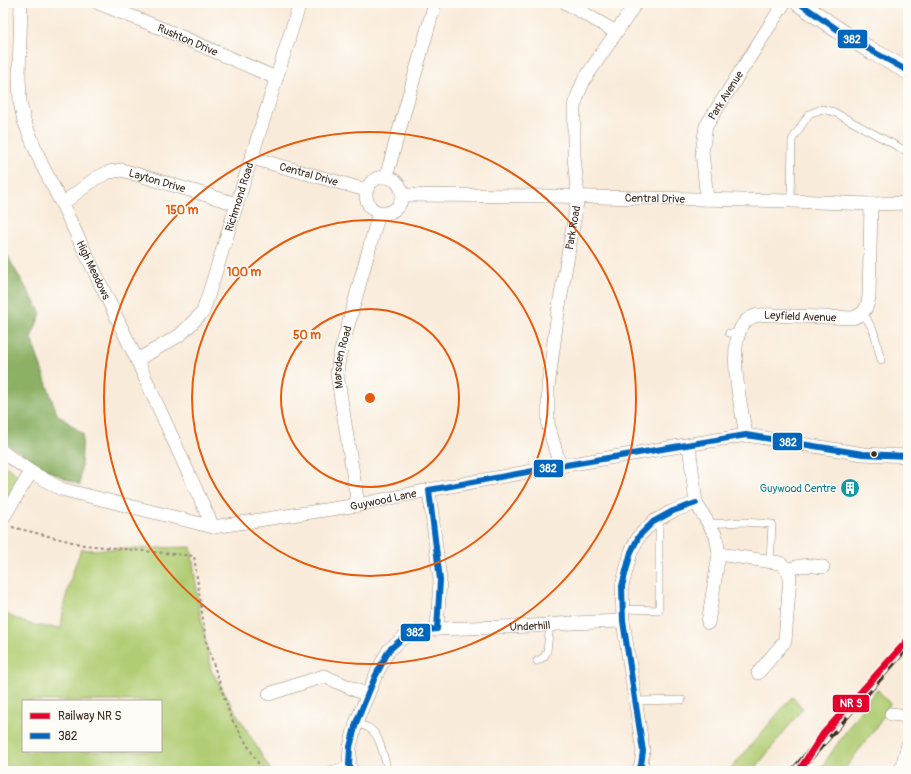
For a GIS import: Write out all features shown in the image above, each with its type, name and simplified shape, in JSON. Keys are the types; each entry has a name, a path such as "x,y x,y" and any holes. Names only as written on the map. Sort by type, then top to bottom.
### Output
{"street":[{"name":"High Meadows","path":"21,3 19,76 20,102 24,121 42,165 137,360 212,527"},
{"name":"Rushton Drive","path":"98,3 168,31 276,78"},
{"name":"Richmond Road","path":"137,360 180,335 203,312 300,3"},
{"path":"386,176 435,3"},
{"path":"566,3 616,32"},
{"name":"Park Road","path":"560,466 548,424 548,386 558,312 578,197 574,157 574,106 584,80 636,3"},
{"name":"Park Avenue","path":"707,199 702,152 706,126 784,3"},
{"path":"801,4 841,32 908,71"},
{"name":"Central Drive","path":"252,158 366,190"},
{"name":"Layton Drive","path":"62,204 96,178 109,172 122,170 237,204"},
{"path":"386,176 392,178 398,183 401,189 402,195 400,203 395,210 387,213 379,212 368,204 366,190 369,184 380,177 386,176"},
{"name":"Central Drive","path":"402,195 548,196 908,204"},
{"path":"863,312 869,297 871,204"},
{"name":"Marsden Road","path":"358,505 337,374 379,212"},
{"name":"Leyfield Avenue","path":"746,435 737,383 732,377 736,348 734,333 743,323 749,318 761,315 853,318 863,312"},
{"name":"Guywood Lane","path":"3,452 31,472 61,489 212,527 358,505 429,490 560,466 746,435 863,454 908,456"},
{"path":"689,445 696,502 716,536 720,554 708,623"},
{"path":"7,522 31,472"},
{"path":"429,490 440,580 437,629"},
{"path":"638,771 641,765 643,751 623,615 622,586 631,552 631,541 639,536 659,518 696,502"},
{"path":"720,554 780,563 788,570 790,577 785,642 758,674"},
{"path":"788,570 805,564 823,567"},
{"name":"Underhill","path":"351,768 350,747 356,723 385,657 389,650 404,638 419,631 437,629 532,626 623,615"},
{"path":"269,694 324,676 368,695"},
{"path":"891,714 908,716"},
{"path":"901,771 908,744"}],"lane":[{"path":"791,201 792,140 809,114 822,109 834,112 904,150"},
{"path":"863,312 874,332 880,360"},
{"path":"623,615 658,610 659,518"},
{"path":"709,524 743,522 772,524 770,562"},
{"path":"537,661 544,657 548,652 550,624"},
{"path":"636,701 682,700"},
{"path":"356,723 369,729 375,734 386,764"},
{"path":"328,771 351,768"}],"path":[{"path":"7,522 84,545 194,556 206,641 231,718 263,771"}],"green space":[{"path":"3,247 41,313 31,338 57,414 83,434 80,485 40,467 3,441"},
{"path":"3,464 19,476 3,504"},
{"path":"191,547 199,607 211,670 271,771 3,771 3,612 31,624 61,628 64,604 74,568 81,550"},
{"path":"877,689 890,704 880,722 843,771 819,771 855,718"},
{"path":"792,697 803,708 753,771 729,771"}],"railway":[{"path":"800,771 908,647"},
{"path":"792,771 824,733"}],"transit line":[{"name":"382","path":"799,3 841,32 908,71"},
{"name":"382","path":"429,490 560,466 746,435 863,454 908,456"},
{"name":"382","path":"352,771 349,765 350,747 356,723 375,677 389,650 403,638 419,631 437,629 440,580 429,490"},
{"name":"382","path":"638,771 641,765 643,751 623,621 622,586 631,552 639,536 653,522 673,511 696,503"},
{"path":"799,771 824,733 908,640"}],"place":[{"name":"Guywood Centre","path":"850,488"}]}
